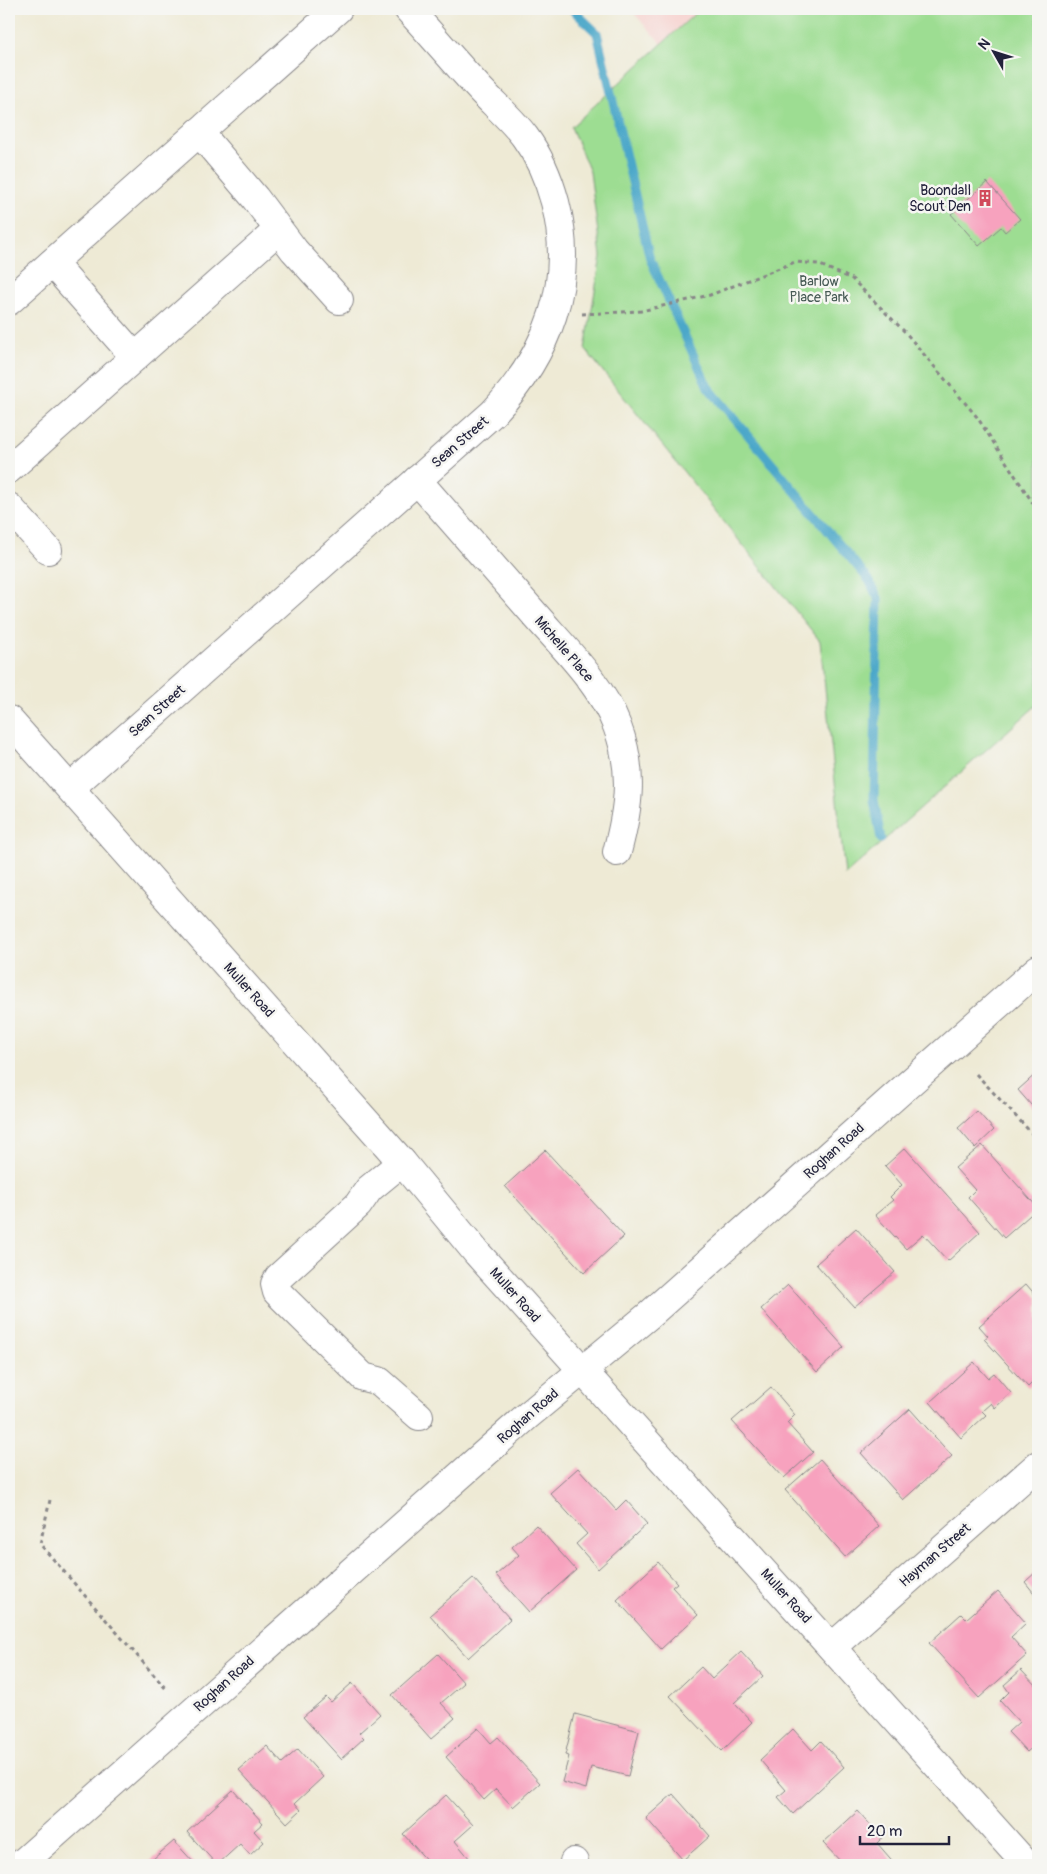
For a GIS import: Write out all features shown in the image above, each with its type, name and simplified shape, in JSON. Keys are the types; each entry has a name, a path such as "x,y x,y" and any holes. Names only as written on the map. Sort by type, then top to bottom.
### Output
{"street":[{"path":"9,301 338,9"},
{"name":"Sean Street","path":"70,788 493,413 516,389 530,367 554,316 564,252 560,223 551,187 539,161 526,138 408,9"},
{"path":"199,132 256,198 278,230 339,300"},
{"path":"9,469 278,230"},
{"path":"52,263 134,357"},
{"name":"Michelle Place","path":"416,480 573,658 595,685 609,707 618,726 628,772 629,799 617,852"},
{"path":"9,507 48,550"},
{"name":"Muller Road","path":"9,720 402,1162 477,1252 1027,1865"},
{"name":"Roghan Road","path":"20,1865 526,1417 648,1316 1038,969"},
{"path":"402,1162 369,1189 358,1205 279,1277 275,1284 277,1292 363,1377 379,1381 419,1416"},
{"name":"Hayman Street","path":"832,1646 1038,1465"}],"path":[{"path":"554,316 641,311 710,296 795,262 818,264 852,279 905,332 977,417 1038,511"},
{"path":"976,1074 1038,1140"},
{"path":"50,1500 40,1544 166,1690"}],"shaded area":[{"path":"630,9 700,9 662,44"}],"green space":[{"name":"Barlow Place Park","path":"700,9 1038,9 1038,704 845,875 820,641 585,349 601,256 590,172 571,127"}],"building":[{"name":"Boondall Scout Den","path":"987,182 1020,219 1005,232 1001,227 979,246 951,214"},
{"path":"1038,1072 1038,1113 1018,1090"},
{"path":"977,1111 994,1130 975,1148 958,1128"},
{"path":"982,1145 1038,1208 1004,1238 968,1197 975,1190 955,1168"},
{"path":"905,1148 980,1232 948,1261 923,1234 906,1249 875,1215 893,1200 890,1197 902,1185 885,1166"},
{"path":"545,1150 624,1236 584,1273 505,1186"},
{"path":"856,1228 895,1272 854,1307 816,1264"},
{"path":"1026,1284 1038,1298 1038,1377 1028,1387 984,1339 988,1336 979,1326"},
{"path":"788,1285 844,1347 817,1372 761,1309"},
{"path":"974,1362 988,1378 994,1373 1011,1393 995,1408 991,1403 982,1411 986,1415 961,1438 930,1402"},
{"path":"771,1387 795,1415 787,1423 813,1452 784,1478 732,1421"},
{"path":"910,1409 952,1456 903,1500 861,1453"},
{"path":"820,1459 879,1526 845,1557 785,1490"},
{"path":"578,1468 616,1510 626,1500 647,1524 598,1569 576,1544 587,1534 550,1493"},
{"path":"536,1525 576,1570 529,1612 496,1575 519,1555 512,1547"},
{"path":"658,1562 677,1583 672,1587 698,1615 661,1649 617,1600"},
{"path":"1038,1570 1038,1598 1025,1582"},
{"path":"473,1578 510,1619 468,1658 430,1615"},
{"path":"998,1591 1026,1623 1011,1637 1027,1655 979,1698 929,1643 961,1614 966,1619"},
{"path":"741,1652 763,1676 734,1703 752,1722 722,1751 670,1696 701,1667 712,1679"},
{"path":"438,1654 464,1683 441,1703 455,1718 431,1739 392,1695"},
{"path":"1021,1670 1038,1688 1038,1746 1036,1744 1027,1752 1008,1732 1019,1722 1000,1701 1009,1692 1004,1685"},
{"path":"352,1683 380,1714 359,1733 364,1738 341,1759 303,1717 326,1697 331,1702"},
{"path":"575,1714 639,1731 628,1776 591,1767 586,1789 562,1782 569,1756 565,1755"},
{"path":"478,1728 491,1743 498,1737 540,1783 513,1807 496,1789 484,1800 446,1757"},
{"path":"793,1729 812,1750 821,1741 844,1767 793,1814 778,1797 786,1790 760,1760"},
{"path":"267,1746 282,1763 298,1749 323,1777 295,1803 301,1810 287,1823 239,1770"},
{"path":"233,1790 263,1823 254,1831 264,1842 250,1855 240,1844 217,1865 187,1832"},
{"path":"673,1794 710,1836 683,1860 646,1818"},
{"path":"446,1795 473,1825 455,1841 470,1859 463,1865 431,1865 403,1834"},
{"path":"858,1811 882,1838 877,1843 896,1865 844,1865 823,1843"},
{"path":"174,1841 196,1865 146,1865"}],"waterway":[{"path":"572,9 597,33 650,259 708,387 869,580 878,598 874,800 881,839"}],"place":[{"name":"Boondall Scout Den","path":"985,198"}]}
